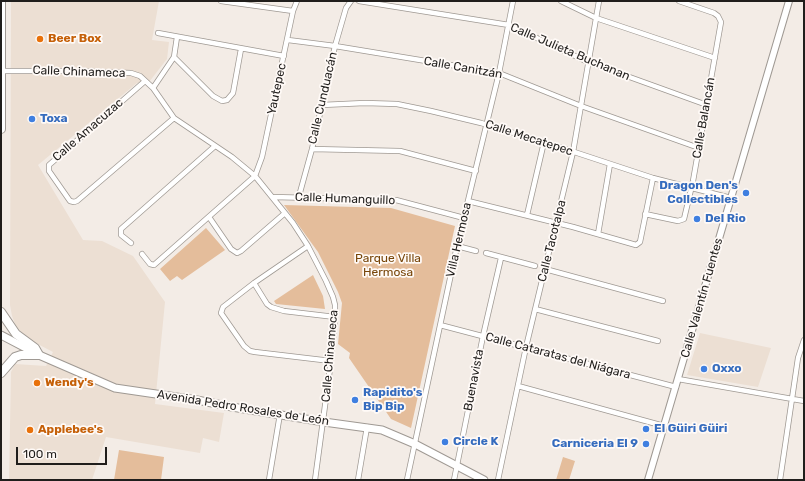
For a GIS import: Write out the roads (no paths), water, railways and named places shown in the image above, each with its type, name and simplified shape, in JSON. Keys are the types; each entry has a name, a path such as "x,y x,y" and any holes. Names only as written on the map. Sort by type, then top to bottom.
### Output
{"main road":[{"path":"1,1 1,129"},
{"path":"1,312 16,334 35,348 39,355 21,355 15,357 1,373"},
{"name":"Avenida Pedro Rosales de León","path":"1,335 39,355 115,388 198,400 324,422 367,427 390,432 484,480"}],"street":[{"path":"221,1 293,11"},
{"name":"Yautepec","path":"255,176 262,157 293,11 297,1"},
{"name":"Calle Cunduacán","path":"299,196 312,149 335,46 346,8 350,1"},
{"name":"Calle Julieta Buchanan","path":"359,1 509,25 588,62 707,105"},
{"name":"Villa Hermosa","path":"407,480 457,246 499,73 513,1"},
{"path":"561,1 596,18 715,58"},
{"name":"Calle Tacotalpa","path":"498,480 526,347 573,152 599,1"},
{"name":"Calle Balancán","path":"645,214 674,221 683,220 684,218 693,182 721,22 718,16 712,12 679,1"},
{"name":"Calle Valentín Fuentes","path":"648,480 789,1"},
{"path":"158,33 284,56"},
{"path":"153,88 174,57 177,37"},
{"name":"Calle Canitzán","path":"288,40 335,46 499,73 581,106 699,148"},
{"path":"174,57 213,96 218,99 225,100 231,97 233,93 241,49"},
{"name":"Calle Chinameca","path":"1,71 62,70 131,73 140,76 153,88 174,118 232,157 255,176 293,223 308,246 326,281 333,297 335,317 324,422 315,480"},
{"name":"Calle Amacuzac","path":"145,81 49,165 49,171 70,201 74,202 174,118"},
{"name":"Calle Mecatepec","path":"322,105 365,103 397,104 426,109 486,124 653,178 731,199"},
{"path":"527,215 544,142"},
{"path":"131,244 121,235 121,229 215,146"},
{"path":"312,149 400,151 476,171"},
{"path":"598,234 610,164"},
{"path":"142,254 150,264 154,265 255,176"},
{"path":"468,201 556,222 638,244 640,242 653,178"},
{"name":"Calle Humanguillo","path":"272,196 396,200 464,218"},
{"path":"209,217 231,249 237,253 285,213"},
{"path":"308,246 254,283 223,307 221,311 222,315 244,346 250,351 331,361"},
{"path":"457,246 476,251"},
{"path":"486,253 535,266"},
{"name":"Buenavista","path":"454,480 483,336 501,258"},
{"path":"545,269 663,301"},
{"path":"254,283 267,304 272,307 284,311 335,317"},
{"path":"535,309 658,341"},
{"name":"Calle Cataratas del Niágara","path":"440,325 676,387"},
{"path":"780,480 798,358 804,340"},
{"path":"678,379 804,401"},
{"path":"518,386 664,426"},
{"path":"269,480 280,414"},
{"path":"358,480 367,427"}],"place":[{"name":"Beer Box","path":"40,39"},
{"name":"Toxa","path":"32,119"},
{"name":"Dragon Den's Collectibles","path":"746,193"},
{"name":"Del Rio","path":"697,219"},
{"name":"Oxxo","path":"704,369"},
{"name":"Wendy's","path":"37,383"},
{"name":"Rapidito's Bip Bip","path":"355,400"},
{"name":"El Güiri Güiri","path":"646,429"},
{"name":"Applebee's","path":"30,430"},
{"name":"Circle K","path":"445,442"},
{"name":"Carniceria El 9","path":"646,444"}],"park label":[{"name":"Parque Villa Hermosa","path":"388,266"}]}
